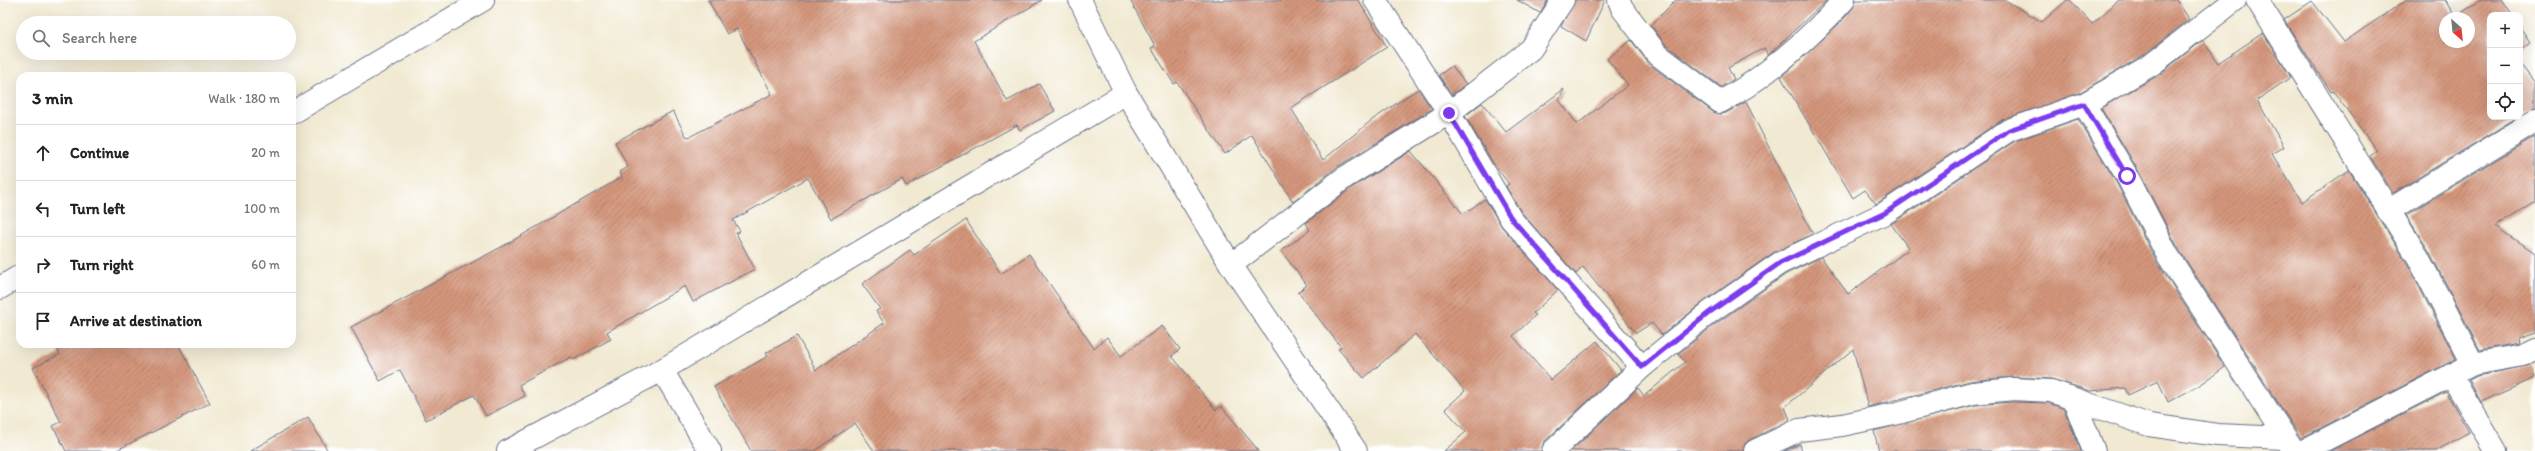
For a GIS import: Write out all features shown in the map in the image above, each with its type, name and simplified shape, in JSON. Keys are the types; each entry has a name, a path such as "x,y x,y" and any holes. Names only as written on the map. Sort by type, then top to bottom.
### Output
{"street":[{"path":"296,111 483,0"},
{"path":"1080,0 1126,92 1231,265 1356,451"},
{"path":"1375,0 1449,113 1511,218 1642,367"},
{"path":"1231,265 1344,178 1449,113 1531,49 1563,0"},
{"path":"1619,0 1622,8 1657,54 1720,102 1746,89 1829,17 1844,0"},
{"path":"1553,451 1642,367 1710,312 1780,263 1885,213 2009,130 2084,104 2151,65 2235,0"},
{"path":"2257,0 2418,257 2473,364"},
{"path":"508,451 662,370 1126,92"},
{"path":"2084,104 2127,176 2167,254 2289,445"},
{"path":"2388,211 2535,121"},
{"path":"0,288 16,278"},
{"path":"2303,451 2473,364 2523,355 2535,349"},
{"path":"662,370 710,451"},
{"path":"2450,375 2496,451"},
{"path":"1755,451 1799,430 1842,425 1894,414 1973,393 2013,389 2051,391 2074,400 2101,407 2149,425 2289,445"},
{"path":"2074,400 2094,451"}],"building":[{"path":"708,0 1042,0 974,41 1007,101 1039,84 1055,111 1020,130 1017,125 906,186 902,179 831,219 808,178 733,220 740,231 736,233 755,269 693,302 685,286 607,332 611,339 573,360 571,357 519,385 525,396 486,416 474,395 426,420 400,370 380,381 351,327 507,244 622,177 620,172 628,167 615,142 673,111 686,136 689,137 772,94 737,29 727,34"},
{"path":"1130,0 1358,0 1387,47 1291,108 1323,160 1372,120 1418,89 1432,109 1337,167 1293,202 1252,135 1225,154 1177,82 1174,84 1151,48 1155,46"},
{"path":"1517,0 1548,0 1540,13"},
{"path":"1575,0 1605,0 1586,41 1561,26"},
{"path":"1676,0 1827,0 1768,55 1764,48 1728,68 1734,79 1721,87 1666,45 1651,25"},
{"path":"1856,0 2005,0 2042,22 2067,0 2070,0 2092,24 2119,0 2177,0 2189,19 2144,55 2079,93 2002,120 1876,204 1865,190 1853,198 1781,77 1840,23 1853,8"},
{"path":"2406,0 2445,0 2452,12 2439,12 2439,48 2475,48 2475,12 2463,12 2481,0 2502,0 2510,12 2487,12 2487,120 2513,120 2393,193 2370,156 2377,151 2333,91 2331,92 2284,20 2312,1 2344,42"},
{"path":"2523,32 2530,42 2523,48"},
{"path":"2263,33 2291,77 2257,100 2284,147 2272,154 2302,202 2349,170 2407,263 2456,359 2301,438 2178,248 2138,170 2101,108 2157,76 2203,40 2218,63"},
{"path":"1631,40 1649,64 1713,112 1720,114 1726,113 1746,102 1813,234 1773,253 1703,302 1662,335 1652,323 1636,333 1583,267 1576,274 1521,212 1506,186 1509,184 1495,166 1465,116 1482,103 1506,132 1564,89 1559,100 1577,124 1628,85 1607,59"},
{"path":"1452,66 1466,84 1452,95 1439,75"},
{"path":"2523,68 2535,83 2535,109 2523,115"},
{"path":"2078,119 2116,182 2156,261 2225,367 2200,385 2168,402 2158,381 2128,395 2125,388 2090,391 2052,379 2012,377 1970,381 1868,407 1853,349 1785,407 1790,420 1749,440 1745,444 1743,451 1571,451 1638,388 1644,396 1685,362 1678,354 1718,322 1786,274 1821,257 1848,294 1909,249 1891,224 2015,141"},
{"path":"2535,136 2535,202 2496,226 2535,253 2535,332 2518,338 2519,343 2480,350 2429,251 2406,215"},
{"path":"1411,151 1463,214 1485,199 1502,227 1558,290 1533,313 1536,315 1513,336 1551,380 1597,341 1621,370 1544,442 1541,451 1444,451 1466,432 1445,409 1465,391 1415,334 1364,378 1338,349 1341,347 1298,292 1307,285 1281,251 1310,230 1306,223 1351,188"},
{"path":"966,220 1001,274 1029,254 1094,348 1107,337 1121,356 1162,326 1180,349 1172,356 1216,410 1221,406 1259,451 874,451 855,423 815,451 751,451 714,387 768,356 766,353 797,336 816,370 884,323 876,311 880,309 862,284 910,250 914,255"},
{"path":"56,348 180,348 210,403 115,451 66,451 53,426 61,422 33,368 60,354"},
{"path":"2531,365 2535,378 2481,402 2469,380 2477,376"},
{"path":"2446,392 2469,432 2436,451 2330,451"},
{"path":"2013,402 2049,403 2064,409 2081,451 1879,451 1874,431 1975,405"},
{"path":"308,417 328,451 250,451"},
{"path":"1800,444 1802,451 1784,451"}],"route":[{"path":"1449,113 1511,218 1642,367 1710,312 1780,263 1885,213 2009,130 2084,104 2127,176"}]}
